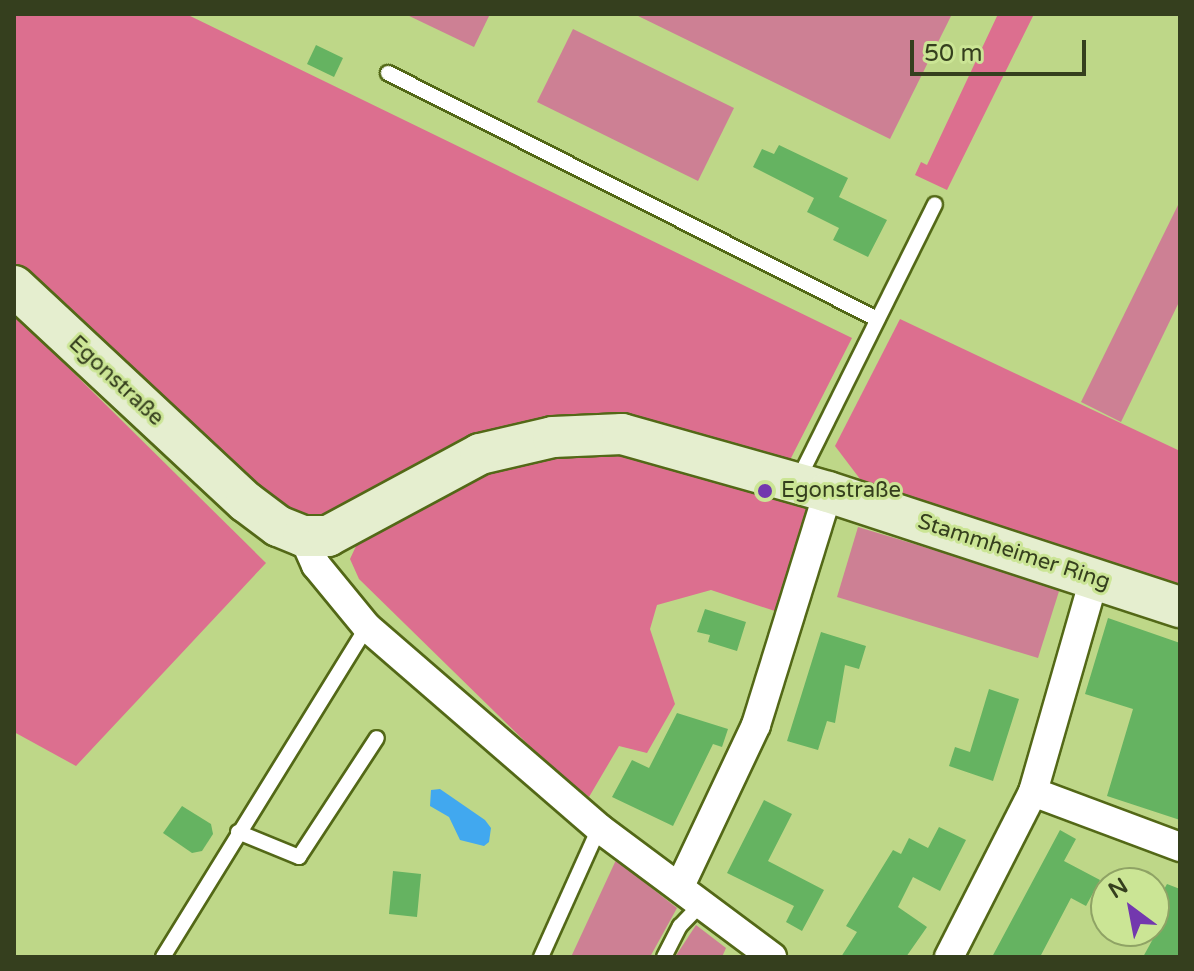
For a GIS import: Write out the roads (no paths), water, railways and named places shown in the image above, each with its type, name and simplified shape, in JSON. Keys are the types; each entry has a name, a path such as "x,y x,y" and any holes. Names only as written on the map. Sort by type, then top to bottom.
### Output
{"street":[{"name":"Egonstraße","path":"14,286 246,502 278,526 303,536"},
{"name":"Stammheimer Ring","path":"303,536 328,536 480,454 553,437 622,434 812,487 1180,607"},
{"path":"691,895 756,725 812,487"},
{"path":"303,536 316,565 367,627 599,828 772,957"},
{"path":"949,957 1033,792 1094,579"},
{"path":"1033,792 1180,847"}],"lane":[{"path":"388,73 877,319"},
{"path":"812,487 877,319 935,204"},
{"path":"163,957 367,627"},
{"path":"238,832 299,857 377,738"},
{"path":"541,957 599,828"},
{"path":"664,957 691,895"}],"water":[{"path":"440,789 485,820 491,828 489,842 484,846 460,840 449,817 430,806 431,790"}],"place":[{"name":"Egonstraße","path":"765,491"}]}
